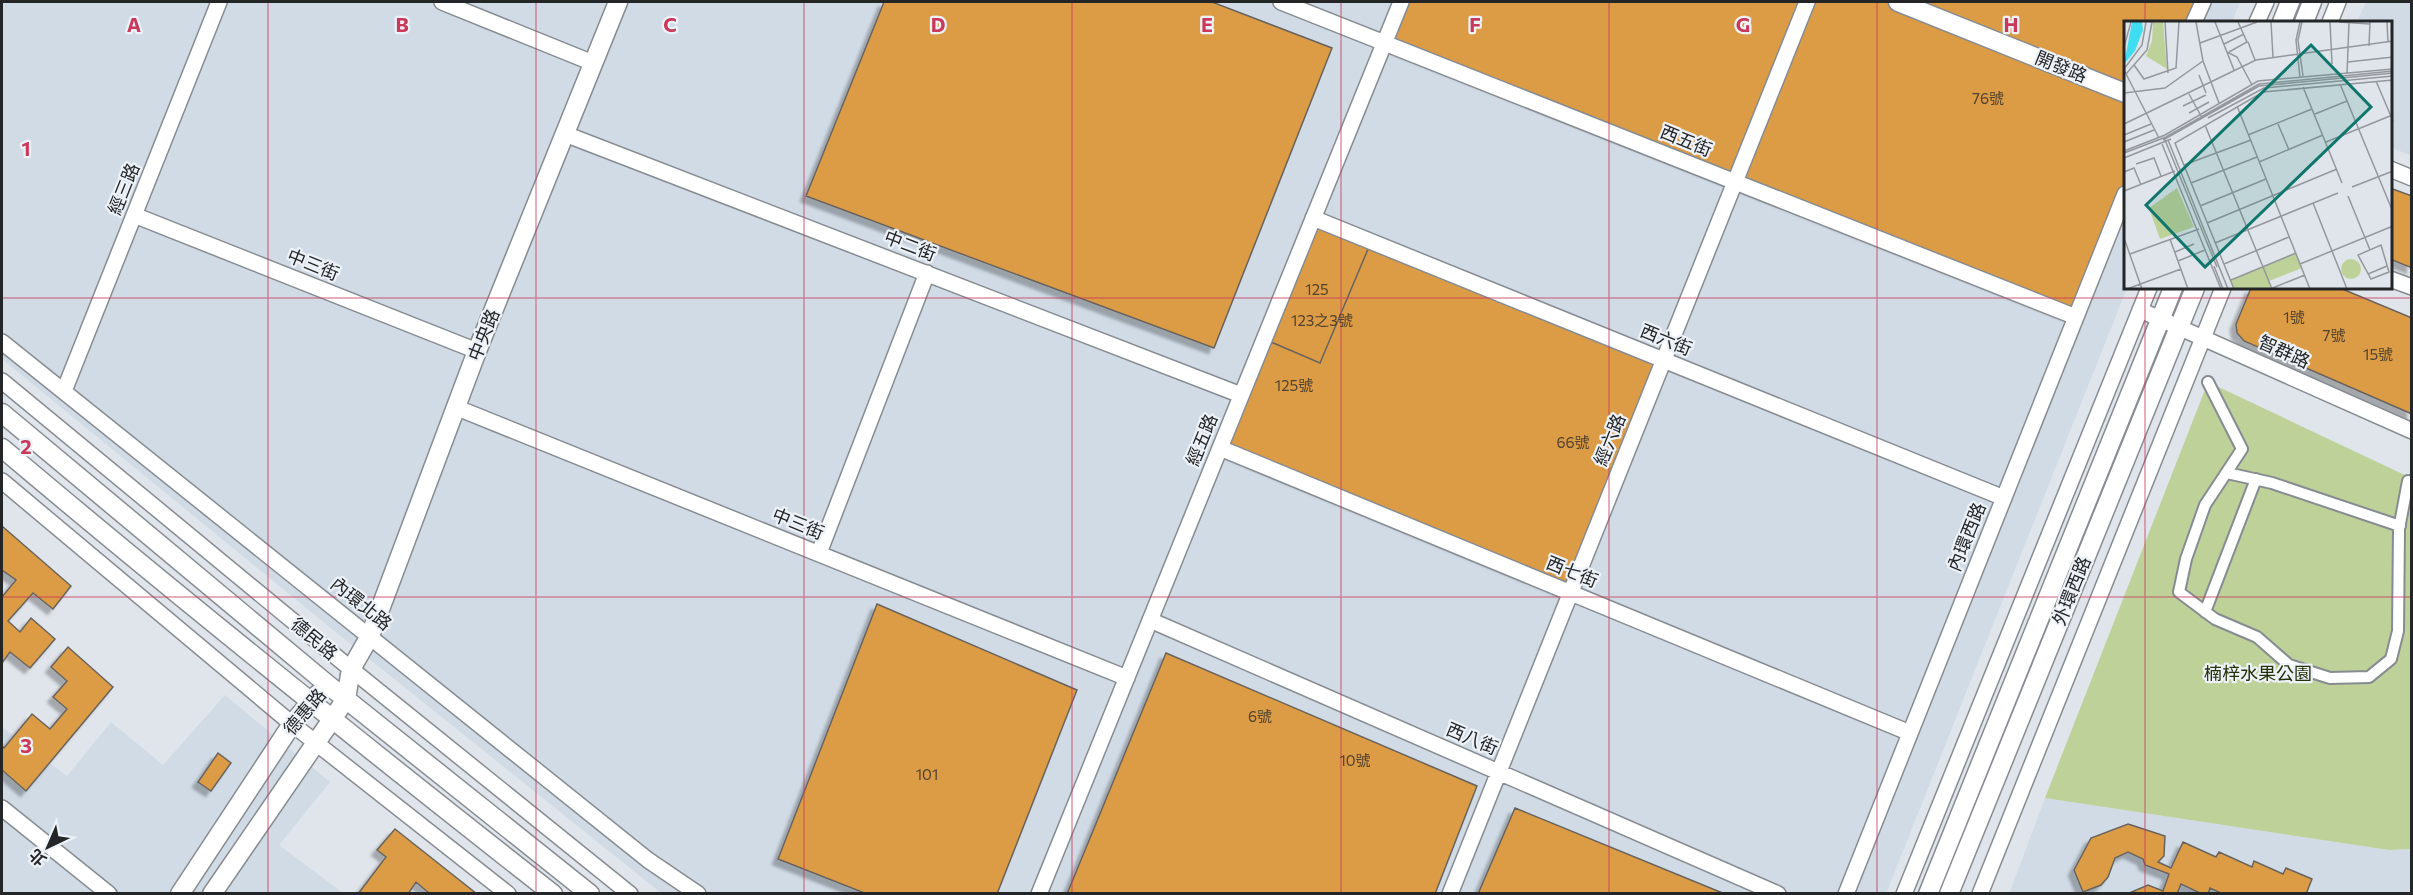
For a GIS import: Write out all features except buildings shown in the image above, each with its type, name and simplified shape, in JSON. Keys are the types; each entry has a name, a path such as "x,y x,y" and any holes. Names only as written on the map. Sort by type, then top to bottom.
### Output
{"street":[{"name":"經三路","path":"64,391 219,2"},
{"path":"442,2 593,63"},
{"name":"中央路","path":"351,669 370,636 455,407 618,2"},
{"name":"西五街","path":"1281,2 2076,317"},
{"name":"經五路","path":"1039,894 1401,2"},
{"name":"經六路","path":"1450,894 1807,2"},
{"name":"開發路","path":"1898,2 2124,93"},
{"path":"2194,21 2203,2"},
{"path":"2257,21 2266,2"},
{"path":"2282,21 2290,2"},
{"path":"2304,21 2312,2"},
{"path":"2330,21 2338,2"},
{"name":"中二街","path":"565,134 1241,395"},
{"path":"2392,169 2412,178"},
{"name":"內環西路","path":"1846,894 2124,197"},
{"name":"中三街","path":"134,215 477,351"},
{"name":"西六街","path":"1313,218 2004,498"},
{"path":"819,553 927,273"},
{"path":"2392,279 2412,287"},
{"path":"1904,894 2148,290"},
{"name":"外環西路","path":"1928,894 2172,290"},
{"name":"外環西路","path":"1949,894 2194,290"},
{"name":"外環西路","path":"1980,894 2222,290"},
{"name":"智群路","path":"2140,310 2412,430"},
{"name":"內環北路","path":"2,342 648,860 698,894"},
{"name":"德民路","path":"2,381 351,669 630,894"},
{"path":"2208,382 2242,449 2205,505 2186,559 2179,592 2215,620 2257,637 2289,665 2330,678 2369,677 2391,659 2398,631 2400,526 2408,481"},
{"name":"中三街","path":"455,407 1126,678"},
{"name":"德民路","path":"2,414 345,699 590,894"},
{"path":"2,448 133,559 553,894"},
{"name":"西七街","path":"1220,448 1910,733"},
{"path":"2227,473 2256,479 2400,526"},
{"path":"2205,612 2256,479"},
{"path":"2,481 292,724 508,894"},
{"name":"西八街","path":"1150,620 1778,894"},
{"name":"德惠路","path":"180,894 292,724 327,684 351,669"},
{"name":"德惠路","path":"212,894 345,699 351,669"},
{"path":"2,808 110,894"}],"shaded area":[{"path":"2,2 2240,2 2232,21 2124,21 2124,290 2126,290 1886,894 661,893 327,625 2,359"},
{"path":"2366,2 2411,2 2411,156 2392,147 2392,21 2357,21"},
{"path":"225,695 330,782 279,845 343,893 2,893 2,727 67,776 111,722 163,765"},
{"path":"2045,798 2389,850 2409,849 2411,844 2411,893 2009,894"}],"green space":[{"name":"楠梓水果公園","path":"2208,382 2411,478 2412,844 2409,849 2389,850 2045,798"}]}
